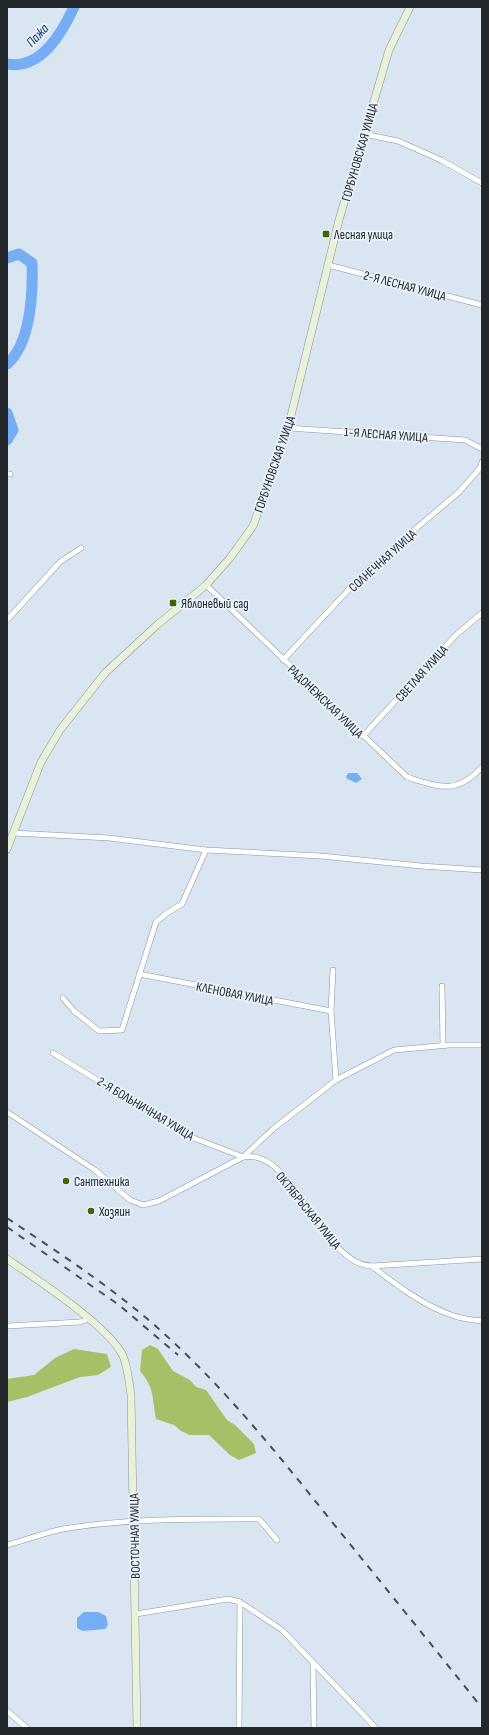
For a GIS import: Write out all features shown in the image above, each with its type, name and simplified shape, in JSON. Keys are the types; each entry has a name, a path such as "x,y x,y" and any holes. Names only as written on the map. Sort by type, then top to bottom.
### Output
{"main road":[{"name":"ГОРБУНОВСКАЯ УЛИЦА","path":"7,850 41,762 60,730 105,673 157,625 206,585 230,558 253,526 288,428 328,264 389,50 410,7"},
{"path":"7,1259 89,1319"},
{"name":"ВОСТОЧНАЯ УЛИЦА","path":"89,1319 117,1346 126,1366 131,1395 137,1728"}],"street":[{"path":"364,134 398,141 441,160 482,183"},
{"name":"2-Я ЛЕСНАЯ УЛИЦА","path":"328,264 482,306"},
{"name":"1-Я ЛЕСНАЯ УЛИЦА","path":"288,428 465,440 482,449"},
{"name":"СОЛНЕЧНАЯ УЛИЦА","path":"283,660 366,571 459,492 481,467 482,462"},
{"path":"7,620 60,562 81,548"},
{"name":"РАДОНЕЖСКАЯ УЛИЦА","path":"206,585 407,777 448,787 462,784 482,768"},
{"name":"СВЕТЛАЯ УЛИЦА","path":"363,736 456,635 482,613"},
{"path":"14,833 109,838 206,850 321,856 421,866 482,870"},
{"path":"62,998 74,1011 99,1031 122,1030 156,922 182,904 206,850"},
{"path":"333,970 331,1010 336,1080"},
{"name":"КЛЕНОВАЯ УЛИЦА","path":"139,974 331,1010"},
{"path":"442,986 443,1046"},
{"path":"7,1112 95,1170 130,1200 137,1203 147,1204 170,1197 243,1157 273,1129 336,1080 394,1050 443,1046 482,1046"},
{"name":"2-Я БОЛЬНИЧНАЯ УЛИЦА","path":"53,1052 191,1136 243,1157"},
{"name":"ОКТЯБРЬСКАЯ УЛИЦА","path":"243,1157 255,1156 267,1160 282,1174 339,1249 356,1263 363,1266 482,1259"},
{"path":"372,1266 407,1292 443,1312 456,1317 482,1322"},
{"path":"7,1326 80,1322 89,1319"},
{"path":"7,1545 63,1530 134,1522 259,1519 277,1540"},
{"path":"136,1614 228,1599 240,1602 282,1630 376,1728"},
{"path":"239,1728 240,1602"},
{"path":"313,1663 314,1728"},
{"path":"7,1711 27,1728"}],"green space":[{"path":"150,1345 158,1349 173,1371 190,1380 196,1387 206,1390 227,1420 235,1425 254,1444 256,1453 239,1460 230,1455 209,1435 190,1435 181,1431 174,1425 156,1419 151,1389 140,1371 142,1350"},
{"path":"74,1349 107,1354 111,1367 98,1375 80,1377 27,1397 7,1402 7,1379 34,1375 55,1358"}],"water":[{"path":"348,773 357,773 362,779 356,783 346,778"},
{"path":"84,1612 98,1612 106,1616 108,1625 105,1629 83,1631 77,1628 77,1618"}],"waterway":[{"name":"Пажа","path":"7,64 19,64 30,61 49,48 63,28 74,7"},
{"name":"Пажа","path":"7,258 19,254 32,263 31,302 26,331 15,355 7,364"},
{"name":"Пажа","path":"7,413 13,430 7,440"}],"railway":[{"path":"7,1218 85,1271 124,1300 160,1330 206,1374 289,1468 482,1708"},
{"path":"7,1227 119,1305 178,1355"}],"place":[{"name":"Лесная улица","path":"326,234"},
{"name":"Яблоневый сад","path":"173,603"},
{"name":"Сантехника","path":"66,1181"},
{"name":"Хозяин","path":"91,1211"}]}
